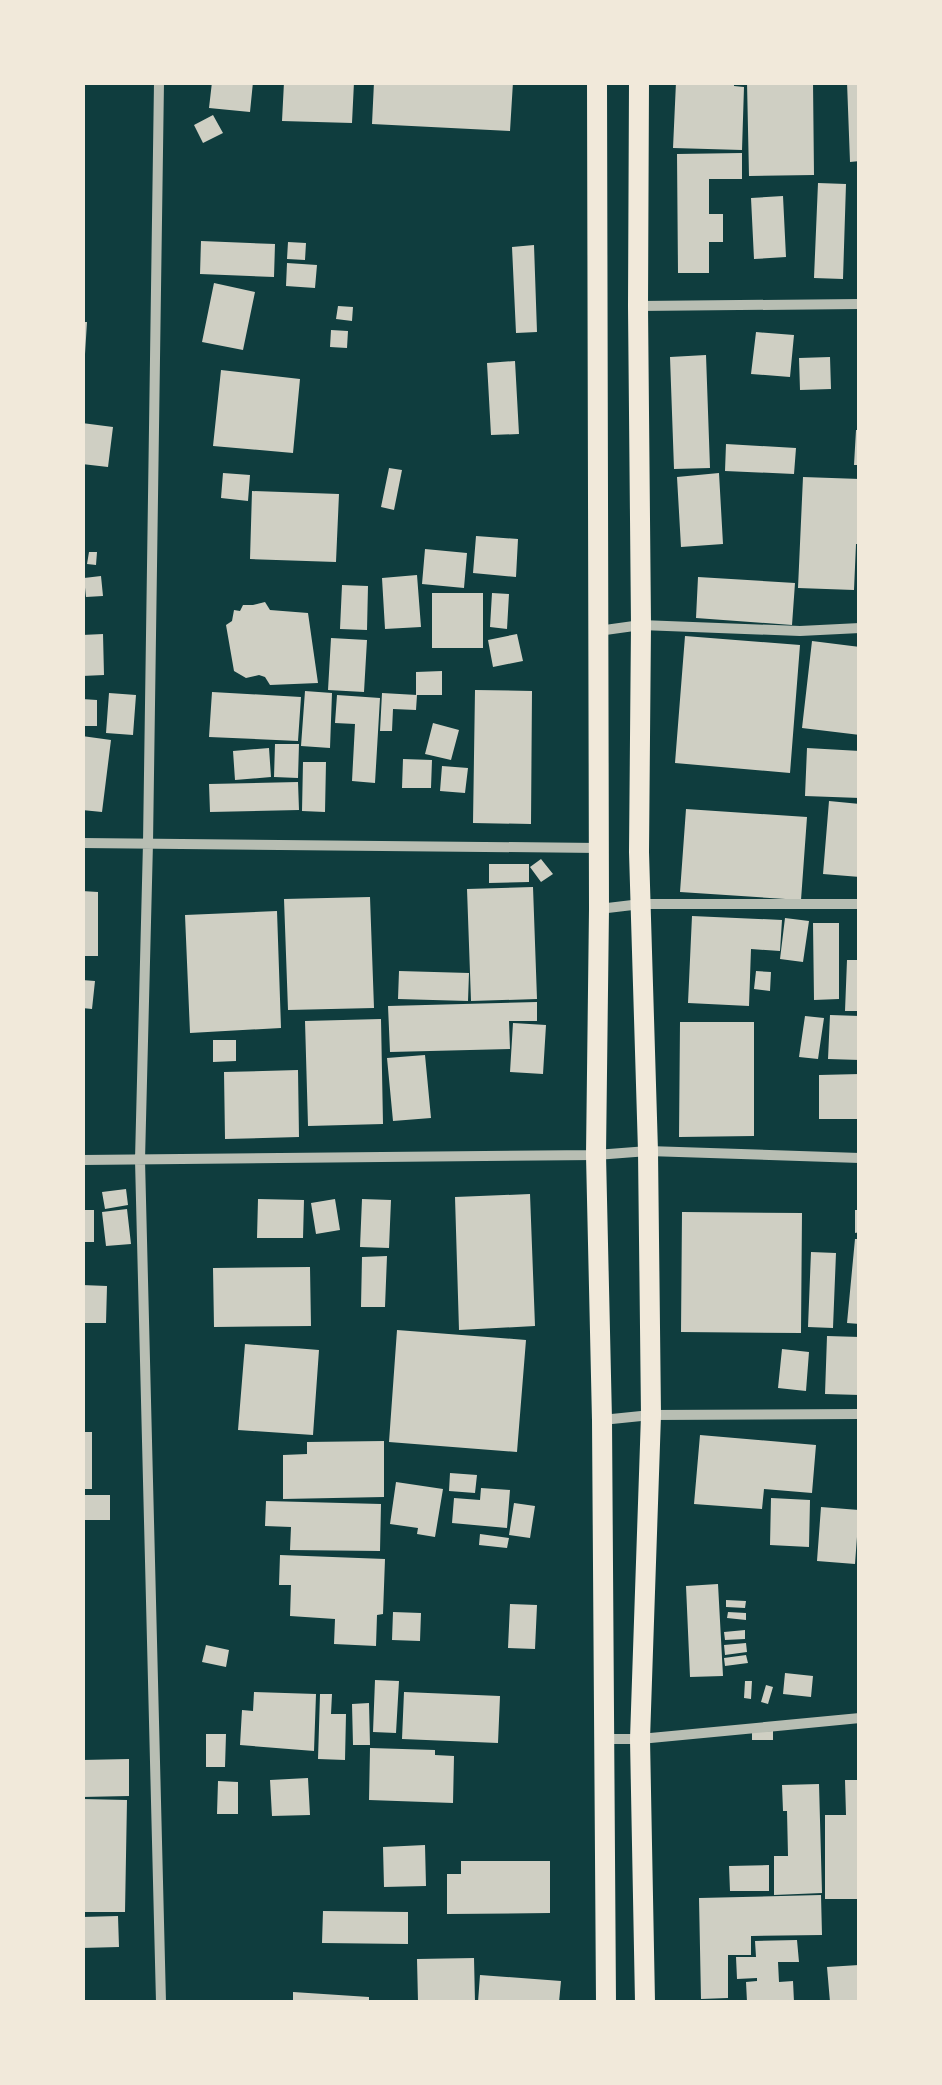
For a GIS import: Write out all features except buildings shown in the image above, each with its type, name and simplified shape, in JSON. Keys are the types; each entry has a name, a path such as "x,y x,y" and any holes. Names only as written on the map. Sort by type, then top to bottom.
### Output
{"main road":[{"path":"596,82 596,1155 606,2002"},
{"path":"639,82 638,852 648,1151 651,1415 640,1739 645,2002"}],"street":[{"path":"158,82 140,1160 161,2002"},
{"path":"638,306 860,304"},
{"path":"598,631 641,626 860,628"},
{"path":"82,843 599,848"},
{"path":"599,909 641,904 860,904"},
{"path":"82,1160 596,1155 648,1151 860,1158"},
{"path":"602,1420 651,1415 860,1414"},
{"path":"604,1738 640,1739 860,1718"}]}
